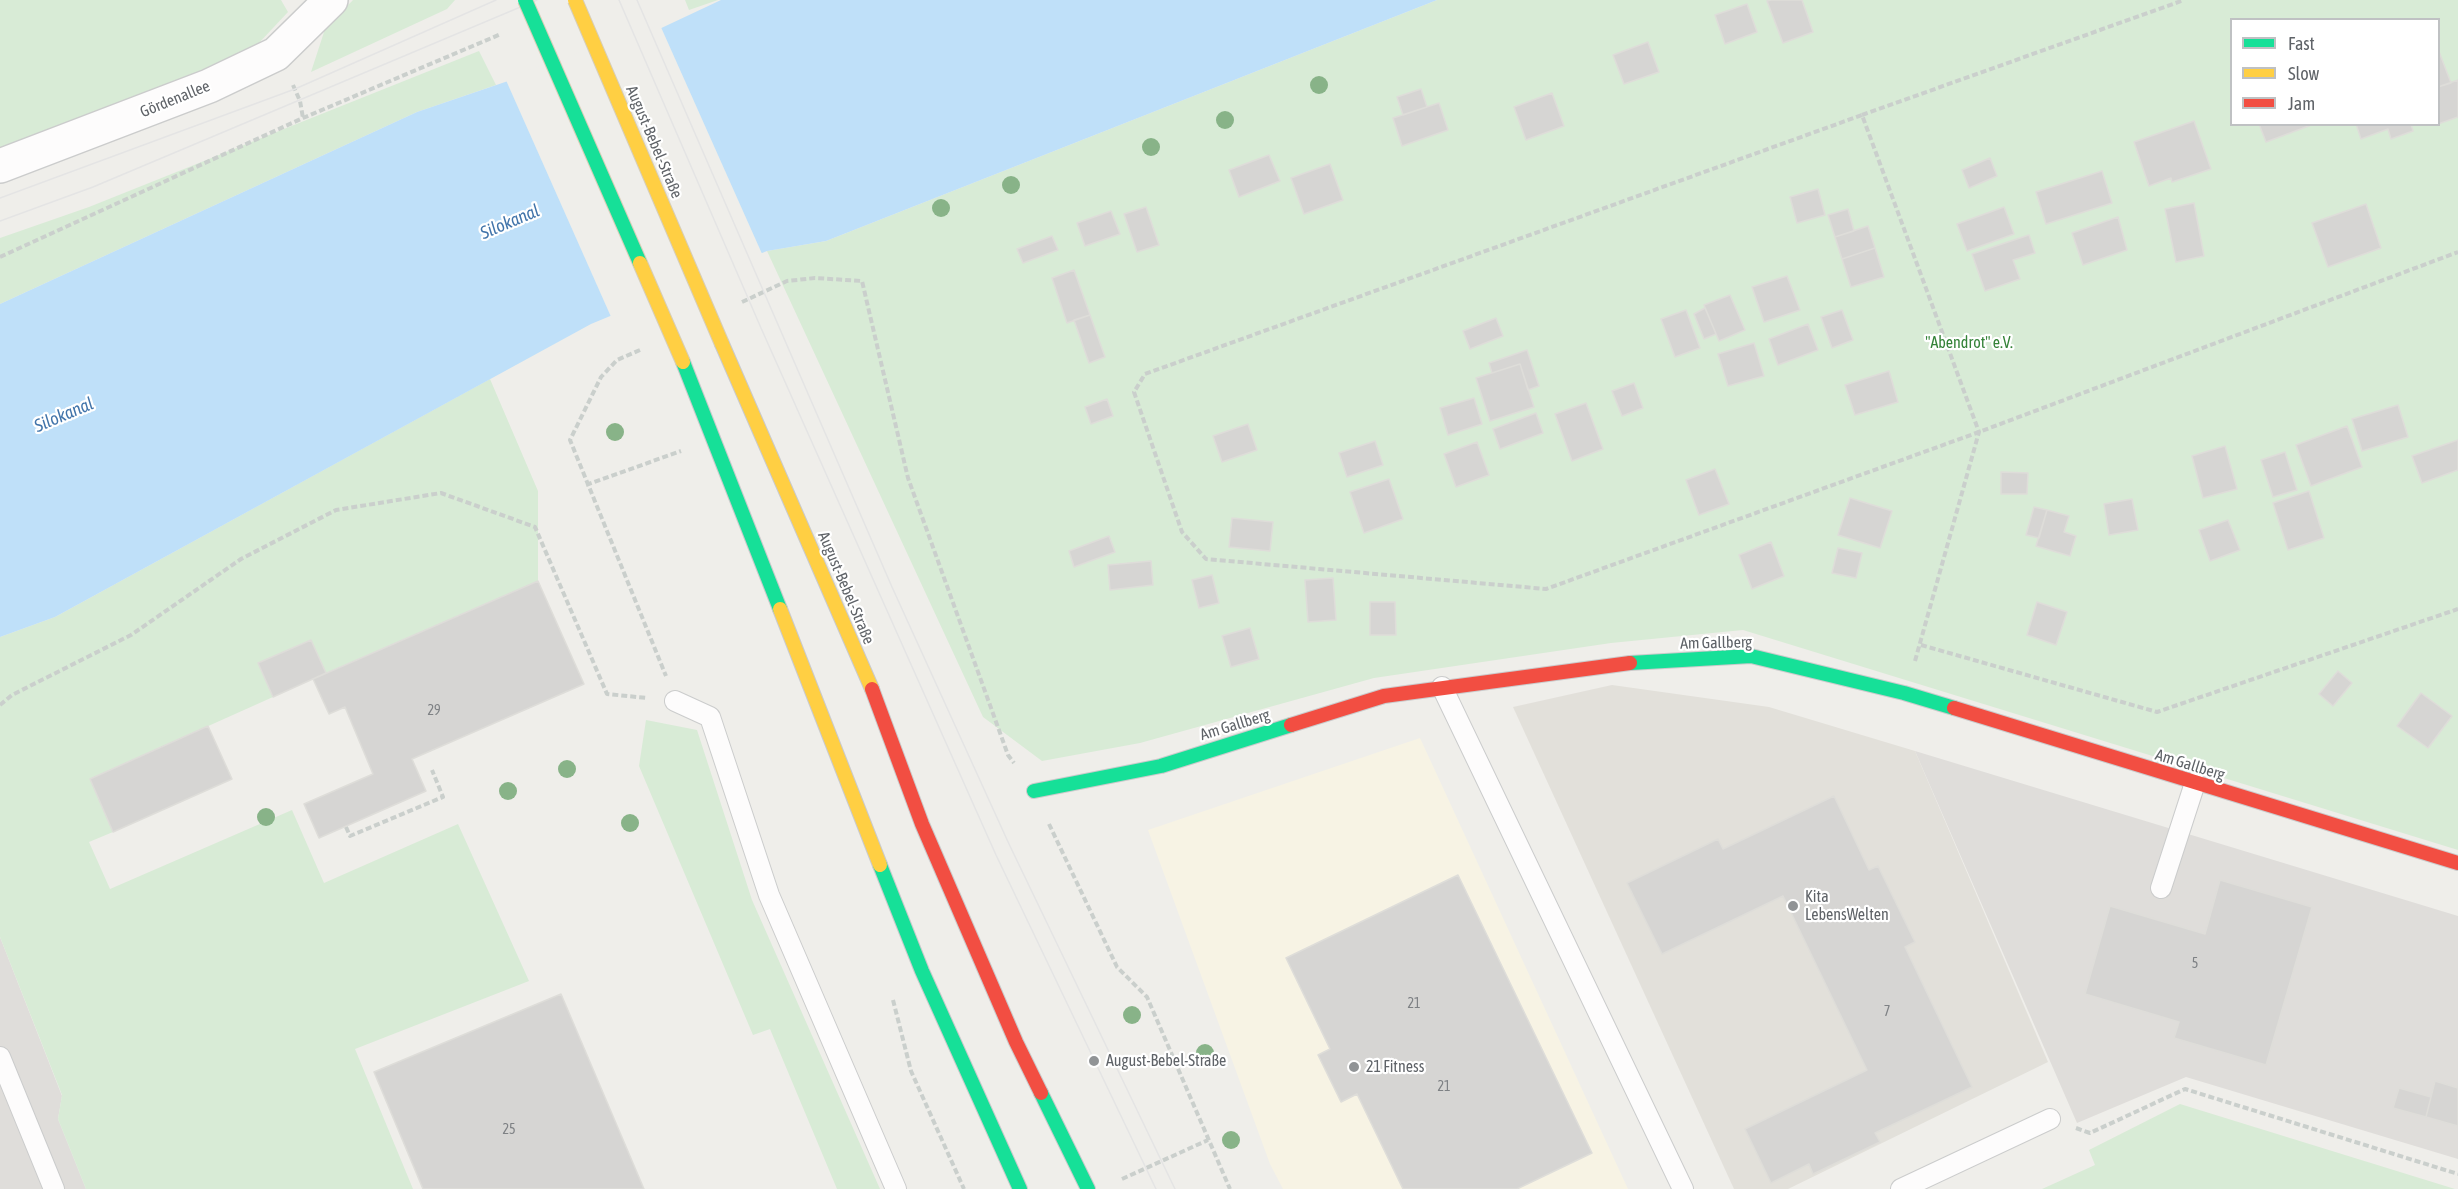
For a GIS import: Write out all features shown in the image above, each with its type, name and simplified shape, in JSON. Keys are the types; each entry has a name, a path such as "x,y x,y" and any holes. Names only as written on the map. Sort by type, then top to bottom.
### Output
{"main road":[{"path":"525,0 683,362 921,971 1020,1189"},
{"name":"August-Bebel-Straße","path":"575,0 881,710 922,824 1016,1042 1088,1189"},
{"name":"Am Gallberg","path":"1034,791 1161,766 1384,696 1625,663 1751,656 1904,693 2458,862"}],"street":[{"name":"Gördenallee","path":"0,166 209,86 276,54 331,0"}],"lane":[{"path":"1442,687 1683,1189"},
{"path":"675,701 710,717 769,895 896,1189"},
{"path":"2162,888 2195,783"},
{"path":"0,1057 54,1189"},
{"path":"1901,1189 2050,1119"}],"path":[{"path":"2184,0 1145,374 1134,392 1182,532 1206,559 1546,589 1979,432 2458,252"},
{"path":"0,257 303,118 507,32"},
{"path":"1862,115 1979,432 1921,645 1904,693"},
{"path":"787,281 815,278 862,281 908,478 1008,755 1034,791 1117,967 1147,997 1230,1189"},
{"path":"0,705 12,695 131,635 242,559 336,510 441,493 536,527 607,694 675,701 629,581 586,485 570,440 601,377 617,360"},
{"path":"586,485 685,450"},
{"path":"1921,645 2157,712 2458,609"},
{"path":"345,827 350,836 443,797 432,770"},
{"path":"2050,1119 2090,1133 2185,1089 2458,1174"},
{"path":"1118,1181 1208,1140"}],"shaded area":[{"name":"Kita LebensWelten","path":"1612,685 1769,707 1915,751 2048,1062 1788,1189 1734,1189 1513,707"},
{"path":"1420,738 1628,1189 1283,1189 1270,1164 1148,830"},
{"path":"1915,751 2458,916 2458,1159 2186,1077 2077,1123"},
{"path":"0,937 62,1096 58,1119 86,1189 0,1189"}],"green space":[{"path":"0,0 281,0 288,12 258,44 203,73 0,149"},
{"path":"353,0 455,0 447,9 311,72 325,29"},
{"path":"685,0 718,0 689,10"},
{"name":"\"Abendrot\" e.V.","path":"1437,0 2458,0 2458,850 1743,630 1611,643 1374,678 1140,743 1042,761 983,717 767,251 826,241"},
{"path":"479,51 496,85 417,112 0,304 0,238 89,207"},
{"path":"490,379 538,491 538,581 326,673 310,640 259,663 273,697 90,779 113,832 89,842 110,889 292,810 324,883 458,824 529,981 355,1049 413,1189 86,1189 58,1119 62,1095 0,937 0,637 55,617"},
{"path":"646,720 697,730 752,900 880,1189 837,1189 770,1029 753,1035 639,766"},
{"path":"2180,1104 2455,1189 2042,1189 2095,1165 2089,1150"}],"water":[{"name":"Silokanal","path":"721,0 1437,0 826,241 767,251 591,324 55,617 0,637 0,304 417,112 655,31"}],"pier":[{"path":"660,25 763,256 612,319 505,78"}],"building":[{"path":"1802,0 1813,32 1783,43 1767,1"},
{"path":"1747,4 1757,32 1725,44 1715,15"},
{"path":"1648,42 1659,72 1624,84 1613,55"},
{"path":"2440,54 2451,83 2440,86"},
{"path":"2458,80 2458,117 2440,123 2440,86"},
{"path":"1421,89 1427,107 1403,115 1397,97"},
{"path":"1552,93 1564,126 1526,140 1514,107"},
{"path":"1439,103 1448,130 1402,146 1393,118"},
{"path":"2194,121 2211,169 2172,182 2171,178 2149,186 2134,142"},
{"path":"2260,126 2309,126 2266,142"},
{"path":"2357,126 2412,126 2413,131 2391,139 2388,129 2361,139"},
{"path":"1269,155 1280,181 1239,197 1229,170"},
{"path":"1990,158 1997,176 1969,188 1962,170"},
{"path":"1330,164 1343,200 1304,214 1291,178"},
{"path":"2102,171 2112,203 2046,224 2036,192"},
{"path":"1818,189 1825,215 1797,223 1790,197"},
{"path":"2194,203 2204,256 2176,262 2165,209"},
{"path":"2366,204 2381,248 2328,267 2312,223"},
{"path":"1146,207 1159,245 1137,252 1124,214"},
{"path":"2004,207 2014,234 1967,251 1957,224"},
{"path":"1848,209 1854,231 1835,237 1828,215"},
{"path":"1111,211 1120,234 1085,246 1077,223"},
{"path":"2118,217 2127,250 2083,265 2072,233"},
{"path":"1868,226 1875,248 1842,259 1835,237"},
{"path":"2029,235 2035,253 2013,260 2020,279 1985,291 1972,254"},
{"path":"1052,236 1058,250 1023,263 1017,249"},
{"path":"1875,248 1884,277 1851,287 1842,259"},
{"path":"1074,270 1090,315 1067,323 1052,278"},
{"path":"1787,276 1800,310 1764,322 1752,287"},
{"path":"1730,295 1745,330 1719,341 1704,305"},
{"path":"1705,308 1716,334 1704,339 1694,314"},
{"path":"1686,310 1700,348 1675,357 1661,319"},
{"path":"1842,310 1853,340 1832,348 1821,317"},
{"path":"1090,315 1105,357 1089,363 1074,320"},
{"path":"1496,318 1503,336 1470,349 1463,331"},
{"path":"1808,324 1818,350 1778,365 1769,339"},
{"path":"1754,343 1764,376 1728,386 1718,354"},
{"path":"1527,350 1539,386 1528,390 1520,364 1492,373 1489,363"},
{"path":"1520,364 1534,407 1490,421 1476,378"},
{"path":"1889,371 1898,402 1855,415 1845,385"},
{"path":"1634,383 1643,408 1622,416 1612,391"},
{"path":"1474,398 1482,424 1448,435 1440,408"},
{"path":"1107,399 1113,416 1091,424 1085,407"},
{"path":"1586,403 1603,449 1572,461 1555,414"},
{"path":"2398,405 2408,437 2362,451 2352,419"},
{"path":"1536,413 1543,433 1500,449 1493,429"},
{"path":"1248,424 1257,450 1222,462 1213,436"},
{"path":"2347,426 2362,467 2311,486 2296,445"},
{"path":"2458,440 2458,470 2422,483 2412,456"},
{"path":"1375,441 1383,465 1347,477 1339,453"},
{"path":"1477,442 1489,475 1456,487 1444,454"},
{"path":"2225,446 2237,489 2203,498 2192,456"},
{"path":"2285,452 2297,490 2273,497 2261,460"},
{"path":"1715,469 1729,504 1699,515 1686,480"},
{"path":"2001,472 2028,473 2027,494 2001,494"},
{"path":"1389,479 1403,519 1364,533 1350,492"},
{"path":"2309,491 2324,538 2288,550 2273,503"},
{"path":"1850,498 1892,511 1880,548 1838,535"},
{"path":"2132,499 2138,530 2109,535 2104,504"},
{"path":"2034,507 2047,510 2039,538 2026,535"},
{"path":"2047,510 2069,516 2064,532 2076,536 2070,556 2036,546"},
{"path":"1232,518 1273,522 1270,551 1229,547"},
{"path":"2228,520 2240,550 2210,561 2199,530"},
{"path":"1109,536 1115,552 1074,567 1069,551"},
{"path":"1771,542 1784,576 1752,589 1739,555"},
{"path":"1838,548 1862,553 1856,578 1832,573"},
{"path":"1151,561 1153,585 1110,590 1108,565"},
{"path":"1212,575 1219,603 1199,608 1192,580"},
{"path":"1333,578 1336,620 1308,622 1305,580"},
{"path":"538,581 584,684 412,759 426,791 319,838 304,804 373,774 345,707 329,714 313,679"},
{"path":"1370,602 1395,602 1396,635 1370,635"},
{"path":"2037,602 2067,612 2056,645 2027,635"},
{"path":"1250,628 1259,659 1231,667 1222,636"},
{"path":"311,640 326,673 273,697 258,663"},
{"path":"2338,671 2352,683 2333,706 2319,694"},
{"path":"2421,693 2452,716 2428,748 2397,726"},
{"path":"208,726 232,779 113,832 90,779"},
{"path":"1834,796 1869,870 1878,866 1915,942 1905,947 1972,1087 1875,1133 1880,1142 1813,1174 1809,1164 1771,1183 1745,1129 1867,1070 1783,896 1662,954 1627,883 1718,839 1723,849"},
{"path":"1458,875 1592,1153 1517,1189 1403,1189 1357,1094 1341,1102 1318,1055 1330,1049 1286,958"},
{"path":"2220,880 2312,907 2266,1065 2174,1038 2179,1022 2085,994 2110,906 2205,934"},
{"path":"561,994 644,1189 423,1189 374,1072"},
{"path":"2435,1081 2458,1088 2458,1126 2426,1117"},
{"path":"2399,1088 2431,1097 2426,1117 2393,1108"}],"tram line":[{"path":"0,198 295,89 496,0"},
{"path":"0,221 93,187 537,0"},
{"path":"619,0 761,328 996,855 1156,1189"},
{"path":"637,0 892,587 1009,844 1175,1189"}],"traffic: fast":[{"path":"525,0 640,263"},
{"path":"683,362 780,609"},
{"path":"1630,663 1751,656 1904,693 1954,708"},
{"path":"1034,791 1161,766 1291,725"},
{"path":"880,865 922,971 1020,1189"},
{"path":"1041,1093 1088,1189"}],"traffic: slow":[{"path":"575,0 722,344"},
{"path":"640,263 683,362"},
{"path":"722,344 872,689"},
{"path":"780,609 880,865"}],"traffic: jam":[{"path":"1291,725 1384,696 1630,663"},
{"path":"872,689 922,824 1016,1042 1041,1093"},
{"path":"1954,708 2458,863"}],"place":[{"name":"Kita LebensWelten","path":"1793,906"},
{"name":"August-Bebel-Straße","path":"1094,1061"},
{"name":"21 Fitness","path":"1354,1067"}]}
